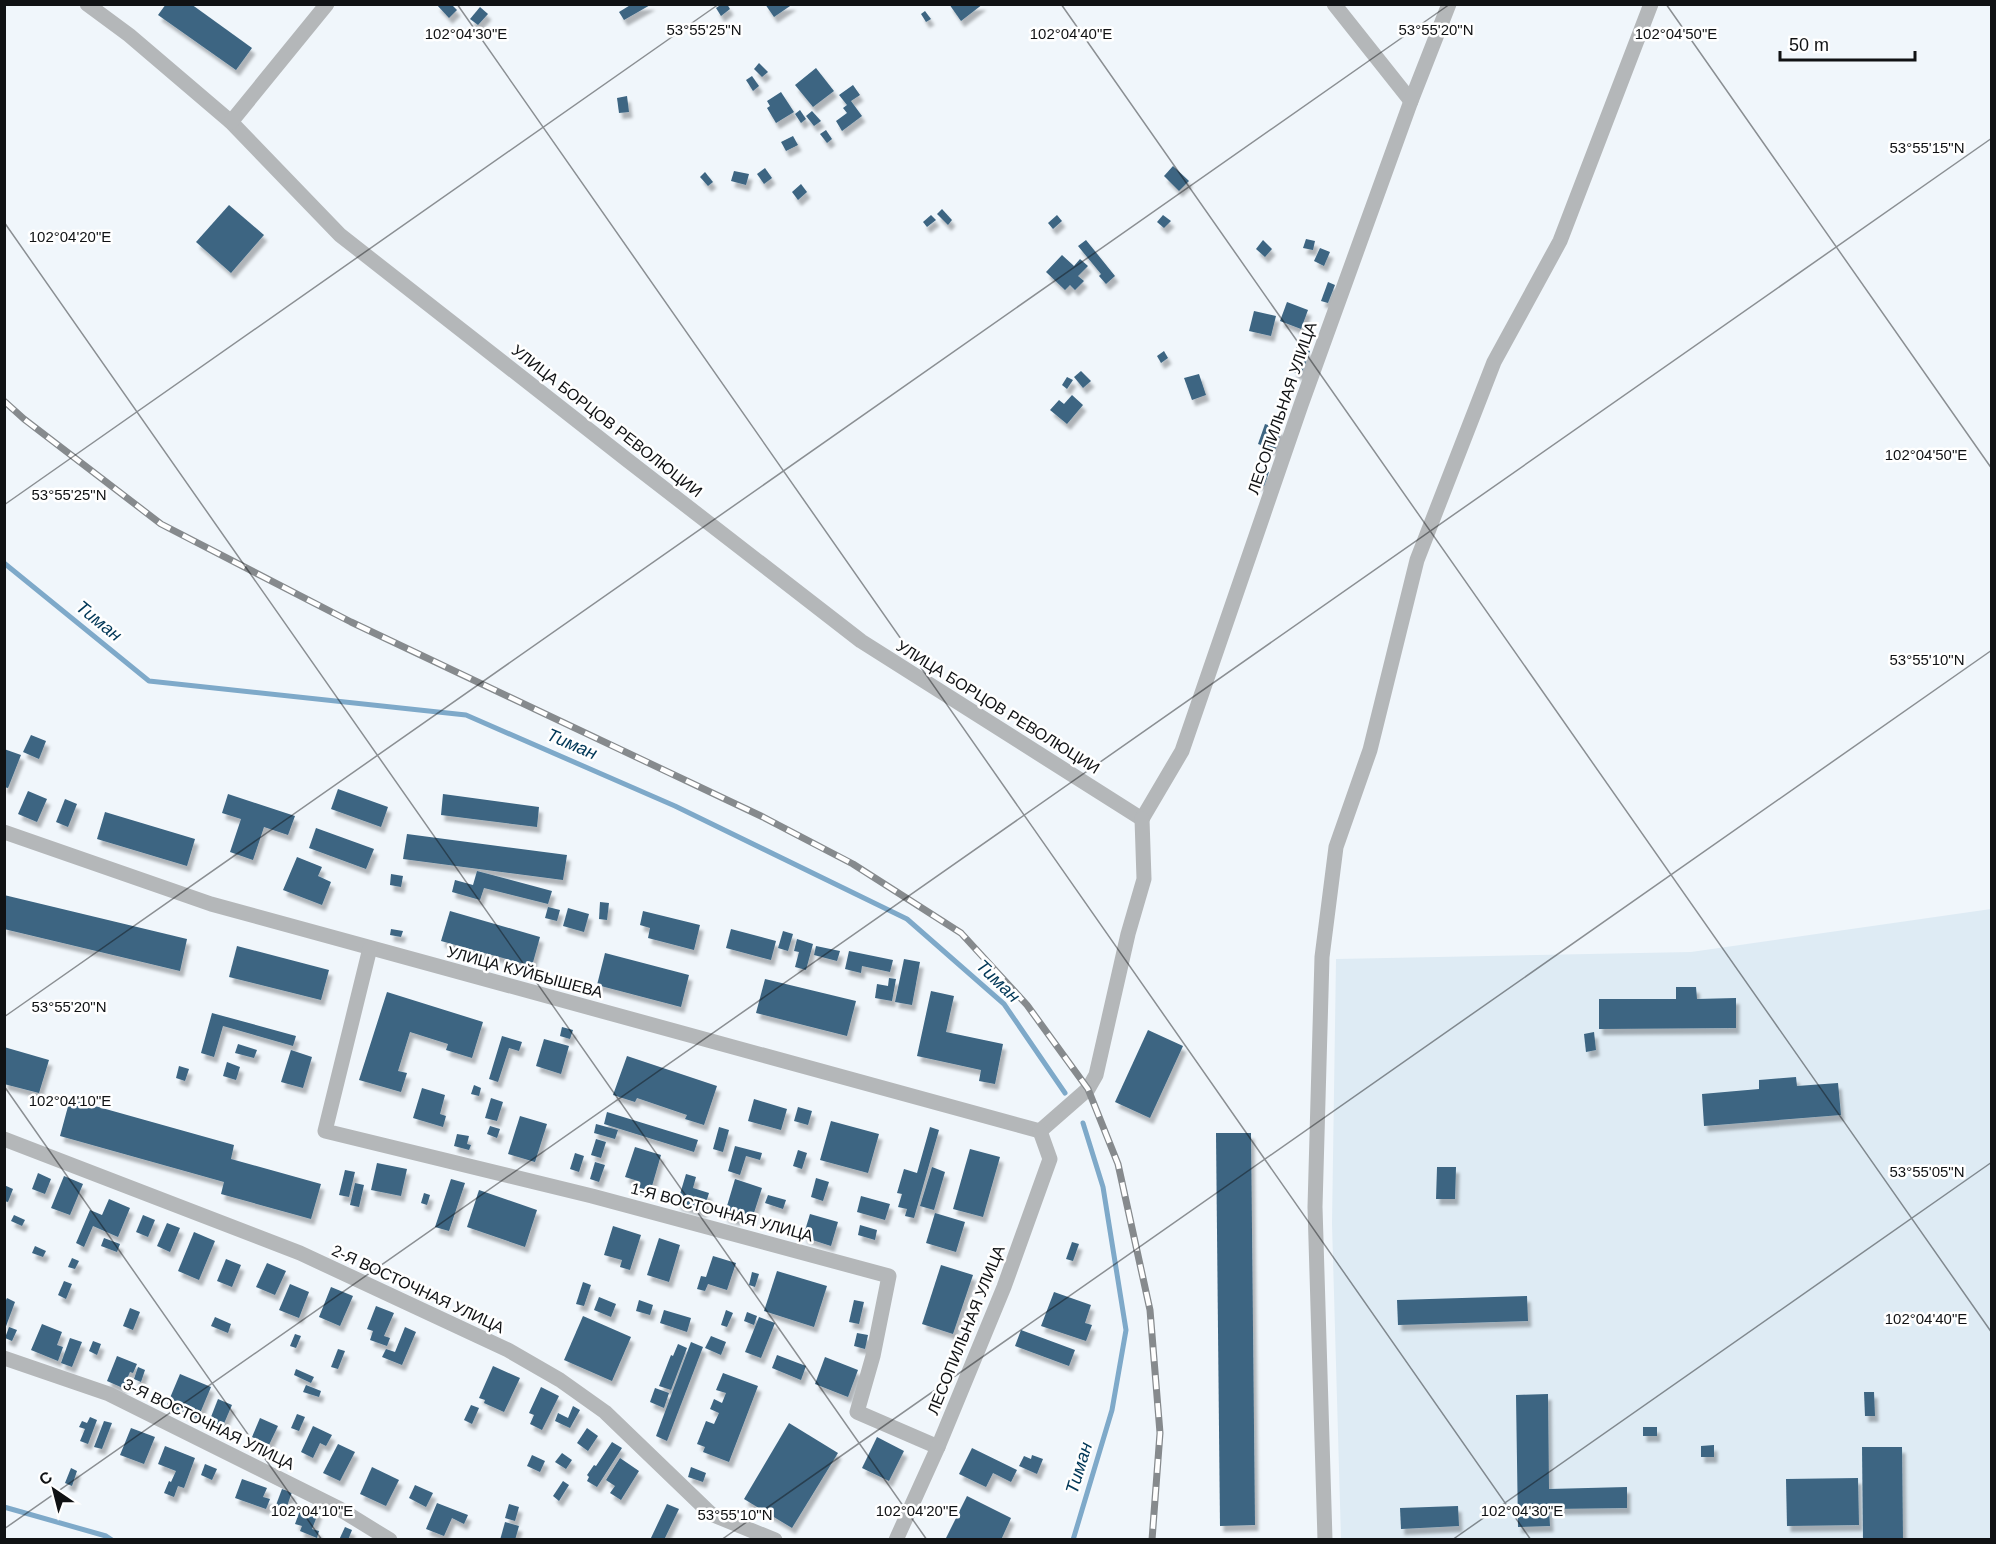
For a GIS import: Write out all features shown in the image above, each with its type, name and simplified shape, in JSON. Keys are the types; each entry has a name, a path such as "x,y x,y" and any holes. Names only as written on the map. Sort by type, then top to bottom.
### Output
{"street":[{"name":"УЛИЦА БОРЦОВ РЕВОЛЮЦИИ","path":"87,4 129,35 231,122 340,235 616,452 861,641 1142,819"},
{"path":"231,122 327,4"},
{"path":"1334,4 1411,101"},
{"name":"ЛЕСОПИЛЬНАЯ УЛИЦА","path":"1142,819 1182,751 1301,405 1411,101 1449,4"},
{"path":"1325,1539 1315,1207 1322,957 1336,847 1370,750 1417,560 1494,362 1560,241 1651,4"},
{"path":"1040,1131 1088,1089 1096,1075 1128,934 1144,879 1142,819"},
{"name":"УЛИЦА КУЙБЫШЕВА","path":"4,832 211,904 1040,1131"},
{"name":"1-Я ВОСТОЧНАЯ УЛИЦА","path":"370,948 326,1131 592,1196 889,1276 873,1356 857,1413 938,1447"},
{"name":"ЛЕСОПИЛЬНАЯ УЛИЦА","path":"896,1539 938,1447 1004,1287 1050,1159 1040,1131"},
{"name":"2-Я ВОСТОЧНАЯ УЛИЦА","path":"4,1139 300,1253 508,1350 560,1380 604,1412 711,1514 775,1539"},
{"name":"3-Я ВОСТОЧНАЯ УЛИЦА","path":"4,1358 109,1394 338,1508 390,1539"}],"shaded area":[{"path":"1991,909 1991,1539 1341,1539 1332,1224 1336,959 1691,952"}],"building":[{"path":"166,4 191,4 252,48 236,70 158,15"},
{"path":"436,4 451,4 457,10 449,18"},
{"path":"632,4 652,4 624,20 619,12"},
{"path":"727,4 730,9 721,16 716,8"},
{"path":"765,4 793,4 774,17"},
{"path":"949,4 983,4 961,21"},
{"path":"480,7 488,14 478,25 470,19"},
{"path":"925,11 931,19 926,22 921,14"},
{"path":"759,63 768,72 762,77 754,69"},
{"path":"816,68 834,91 813,107 795,85"},
{"path":"752,76 759,86 753,91 746,80"},
{"path":"853,85 860,95 851,101 862,116 842,131 836,121 847,113 843,108 847,105 839,95"},
{"path":"781,92 794,112 776,123 767,108 770,106 767,101"},
{"path":"627,96 629,112 619,113 617,98"},
{"path":"800,110 806,119 801,123 795,114"},
{"path":"812,111 821,121 814,126 806,116"},
{"path":"826,130 832,139 827,143 820,134"},
{"path":"793,136 798,145 786,151 781,142"},
{"path":"1173,166 1189,181 1179,191 1164,176"},
{"path":"765,168 772,178 764,184 757,174"},
{"path":"734,171 749,174 746,185 731,181"},
{"path":"705,172 713,182 708,186 700,177"},
{"path":"801,184 807,192 798,200 792,192"},
{"path":"229,205 264,235 231,273 196,242"},
{"path":"942,209 952,220 948,225 937,214"},
{"path":"931,215 936,220 927,227 923,222"},
{"path":"1057,215 1062,221 1053,229 1048,223"},
{"path":"1163,215 1171,221 1164,228 1157,222"},
{"path":"1306,239 1315,241 1313,250 1303,248"},
{"path":"1086,240 1115,276 1106,284 1099,276 1101,274 1078,246"},
{"path":"1263,240 1272,249 1265,257 1256,249"},
{"path":"1320,248 1330,252 1324,266 1314,261"},
{"path":"1062,255 1074,266 1080,259 1088,266 1078,276 1084,281 1075,290 1070,285 1065,290 1046,272"},
{"path":"1328,282 1335,285 1328,303 1321,301"},
{"path":"1287,302 1308,310 1301,329 1280,321"},
{"path":"1254,311 1276,316 1271,336 1249,331"},
{"path":"1297,346 1310,351 1301,375 1293,372 1300,353 1295,352"},
{"path":"1164,351 1168,358 1161,363 1157,356"},
{"path":"1081,371 1091,381 1083,388 1074,377"},
{"path":"1199,374 1206,395 1192,400 1184,378"},
{"path":"1067,377 1073,380 1067,389 1062,385"},
{"path":"1072,395 1083,405 1067,424 1050,410 1059,400 1064,404"},
{"path":"1265,424 1282,430 1275,450 1258,444"},
{"path":"1261,469 1269,472 1264,486 1256,483"},
{"path":"31,735 46,741 39,759 23,752"},
{"path":"4,749 21,755 8,788 4,787"},
{"path":"338,789 388,807 381,827 331,809"},
{"path":"28,791 47,799 37,822 18,814"},
{"path":"228,794 295,816 288,835 264,827 253,860 230,852 241,819 222,813"},
{"path":"443,794 539,807 537,827 441,815"},
{"path":"65,799 77,804 68,827 56,822"},
{"path":"105,812 195,839 187,866 97,839"},
{"path":"316,828 374,849 366,869 309,848"},
{"path":"407,834 567,855 563,880 403,859"},
{"path":"297,857 322,867 318,876 331,882 322,905 283,890"},
{"path":"477,871 552,891 548,904 484,888 480,900 452,892 455,880 473,885"},
{"path":"391,874 403,876 401,887 390,885"},
{"path":"4,895 187,939 180,971 4,929"},
{"path":"600,902 609,903 607,920 599,919"},
{"path":"548,907 560,910 557,921 545,918"},
{"path":"568,908 589,914 584,932 563,926"},
{"path":"450,911 540,937 532,966 441,941"},
{"path":"643,911 700,925 694,950 648,938 650,928 640,925"},
{"path":"391,929 403,931 401,937 390,935"},
{"path":"731,929 776,941 771,960 726,948"},
{"path":"783,931 793,934 788,951 778,948"},
{"path":"797,939 813,944 806,970 795,967 799,952 794,951"},
{"path":"237,946 329,970 321,1000 229,977"},
{"path":"816,946 840,951 837,961 814,955"},
{"path":"849,951 893,960 890,972 862,966 861,973 845,969"},
{"path":"605,953 689,975 681,1007 597,985"},
{"path":"904,959 920,962 912,1005 895,1002"},
{"path":"889,978 896,979 892,1001 875,998 877,984 888,986"},
{"path":"765,979 856,1001 847,1036 756,1013"},
{"path":"1676,987 1696,987 1697,999 1736,998 1736,1028 1599,1029 1599,999 1676,999"},
{"path":"931,991 954,996 946,1032 1003,1044 995,1084 979,1081 981,1070 917,1056"},
{"path":"387,992 483,1022 472,1058 446,1050 448,1044 410,1032 398,1071 407,1073 401,1092 359,1080"},
{"path":"212,1013 296,1036 293,1046 223,1026 214,1057 201,1053"},
{"path":"562,1027 573,1030 570,1039 560,1036"},
{"path":"1148,1030 1183,1046 1150,1118 1115,1102"},
{"path":"1594,1032 1596,1050 1586,1052 1584,1034"},
{"path":"502,1036 522,1042 519,1051 509,1048 498,1082 489,1079"},
{"path":"544,1039 569,1046 561,1074 536,1066"},
{"path":"238,1044 257,1050 254,1058 235,1053"},
{"path":"4,1047 49,1060 39,1093 4,1084"},
{"path":"291,1050 312,1057 303,1088 281,1082"},
{"path":"627,1056 717,1086 704,1125 685,1119 687,1115 637,1098 635,1102 613,1095"},
{"path":"227,1062 240,1067 236,1080 223,1076"},
{"path":"179,1066 189,1069 185,1081 176,1078"},
{"path":"1796,1077 1797,1086 1838,1083 1841,1115 1704,1126 1702,1094 1759,1089 1759,1080"},
{"path":"474,1085 481,1088 479,1096 471,1094"},
{"path":"422,1088 445,1095 440,1114 446,1116 443,1127 413,1118"},
{"path":"491,1098 503,1102 497,1121 485,1118"},
{"path":"70,1099 234,1145 231,1159 321,1184 311,1219 221,1194 224,1182 60,1136"},
{"path":"754,1099 787,1109 781,1130 748,1121"},
{"path":"798,1107 812,1111 808,1125 794,1121"},
{"path":"607,1112 698,1140 694,1152 604,1124"},
{"path":"520,1116 547,1124 535,1162 508,1154"},
{"path":"831,1121 879,1134 868,1173 820,1160"},
{"path":"596,1124 618,1130 615,1139 594,1133"},
{"path":"490,1126 500,1129 497,1138 487,1134"},
{"path":"719,1127 729,1130 723,1152 713,1149"},
{"path":"930,1127 939,1130 914,1218 905,1216 907,1209 898,1207 902,1194 897,1193 904,1169 917,1173"},
{"path":"1216,1133 1251,1133 1255,1525 1220,1526"},
{"path":"457,1134 469,1136 467,1144 471,1145 469,1150 454,1146"},
{"path":"596,1139 606,1142 601,1158 591,1155"},
{"path":"735,1146 762,1153 760,1160 746,1156 740,1175 728,1171"},
{"path":"635,1147 661,1155 650,1193 636,1188 638,1181 625,1177"},
{"path":"970,1149 1000,1157 983,1217 953,1209"},
{"path":"798,1150 807,1153 802,1169 793,1166"},
{"path":"575,1153 584,1156 579,1172 570,1169"},
{"path":"595,1162 605,1165 599,1182 590,1179"},
{"path":"377,1163 407,1169 401,1196 371,1190"},
{"path":"932,1167 945,1172 934,1210 920,1206"},
{"path":"1437,1167 1456,1167 1455,1199 1436,1199"},
{"path":"345,1170 355,1172 349,1197 339,1195"},
{"path":"38,1173 51,1179 45,1194 32,1189"},
{"path":"686,1174 696,1177 693,1188 709,1193 703,1212 677,1204"},
{"path":"64,1176 83,1184 70,1215 51,1208"},
{"path":"816,1178 829,1182 823,1201 811,1197"},
{"path":"451,1179 465,1183 449,1231 435,1227"},
{"path":"735,1179 762,1188 752,1219 739,1215 737,1220 724,1216"},
{"path":"355,1183 364,1185 359,1207 350,1205"},
{"path":"4,1185 13,1189 8,1202 4,1201"},
{"path":"479,1190 537,1210 525,1247 467,1227"},
{"path":"424,1193 430,1195 427,1205 421,1203"},
{"path":"768,1195 786,1200 783,1209 765,1203"},
{"path":"861,1196 890,1204 885,1220 857,1212"},
{"path":"109,1199 130,1208 118,1237 93,1226 84,1247 76,1243 90,1210 102,1215"},
{"path":"935,1213 965,1222 956,1252 926,1243"},
{"path":"810,1214 838,1222 831,1246 803,1237"},
{"path":"14,1215 25,1220 22,1226 11,1221"},
{"path":"143,1215 155,1220 148,1237 136,1232"},
{"path":"167,1223 180,1228 170,1252 157,1246"},
{"path":"860,1225 877,1230 875,1240 858,1235"},
{"path":"613,1226 641,1235 630,1270 620,1267 622,1260 604,1255"},
{"path":"194,1232 215,1241 199,1280 178,1271"},
{"path":"104,1238 120,1244 117,1252 101,1246"},
{"path":"659,1238 680,1245 669,1282 647,1275"},
{"path":"1072,1242 1079,1244 1073,1261 1066,1259"},
{"path":"35,1246 46,1251 43,1257 32,1253"},
{"path":"713,1256 736,1263 727,1290 708,1284 705,1291 697,1289 701,1276 706,1277"},
{"path":"72,1258 79,1261 75,1269 68,1267"},
{"path":"226,1259 241,1265 232,1287 217,1281"},
{"path":"267,1263 286,1271 275,1295 256,1287"},
{"path":"941,1265 973,1275 953,1334 922,1324"},
{"path":"777,1271 827,1286 814,1327 764,1311"},
{"path":"752,1272 759,1274 755,1287 749,1285"},
{"path":"64,1281 72,1284 66,1299 58,1295"},
{"path":"583,1282 591,1285 584,1306 576,1304"},
{"path":"290,1284 309,1292 299,1318 279,1310"},
{"path":"331,1287 353,1296 340,1326 319,1317"},
{"path":"1054,1292 1091,1305 1085,1323 1092,1325 1086,1341 1041,1326"},
{"path":"1527,1296 1528,1321 1398,1325 1397,1300"},
{"path":"599,1297 616,1304 611,1317 594,1310"},
{"path":"7,1298 15,1302 5,1329 4,1304"},
{"path":"639,1300 653,1305 650,1315 636,1311"},
{"path":"854,1300 864,1302 859,1324 849,1322"},
{"path":"376,1306 394,1313 384,1336 390,1338 387,1346 370,1340 373,1331 367,1329"},
{"path":"130,1308 140,1312 133,1330 123,1326"},
{"path":"664,1310 691,1318 687,1332 660,1323"},
{"path":"726,1310 733,1313 727,1327 721,1325"},
{"path":"747,1312 757,1316 754,1325 744,1321"},
{"path":"583,1316 631,1337 612,1381 564,1360"},
{"path":"215,1317 231,1324 228,1333 211,1326"},
{"path":"759,1317 775,1323 761,1358 745,1352"},
{"path":"42,1324 62,1332 57,1345 63,1347 58,1361 31,1350"},
{"path":"9,1327 17,1330 12,1341 5,1338"},
{"path":"405,1327 416,1332 402,1365 382,1357 386,1349 395,1352"},
{"path":"1021,1330 1075,1350 1069,1366 1015,1346"},
{"path":"857,1333 868,1335 865,1349 854,1346"},
{"path":"295,1334 301,1336 296,1348 290,1346"},
{"path":"711,1336 726,1342 721,1355 705,1348"},
{"path":"70,1338 82,1342 72,1367 61,1363"},
{"path":"93,1341 101,1344 97,1355 89,1351"},
{"path":"691,1342 703,1347 667,1441 656,1436"},
{"path":"678,1344 687,1348 671,1390 659,1386 671,1355 673,1356"},
{"path":"338,1349 345,1351 338,1369 331,1367"},
{"path":"777,1355 806,1366 801,1380 772,1368"},
{"path":"117,1356 137,1364 133,1373 130,1372 123,1388 107,1381"},
{"path":"825,1357 858,1370 848,1397 815,1384"},
{"path":"493,1366 520,1378 504,1412 484,1403 485,1400 479,1398"},
{"path":"138,1367 145,1370 141,1382 134,1379"},
{"path":"296,1369 314,1377 311,1383 294,1375"},
{"path":"723,1373 758,1386 729,1462 703,1452 705,1447 697,1444 706,1421 714,1424 719,1413 710,1409 714,1399 722,1403 726,1393 716,1390"},
{"path":"180,1374 211,1387 198,1418 167,1405"},
{"path":"306,1385 321,1391 319,1397 303,1392"},
{"path":"541,1387 559,1396 542,1430 530,1424 534,1415 529,1413"},
{"path":"655,1388 669,1393 664,1408 650,1402"},
{"path":"1864,1392 1874,1392 1875,1416 1865,1416"},
{"path":"1548,1394 1549,1489 1627,1487 1627,1508 1549,1509 1550,1526 1518,1527 1516,1395"},
{"path":"218,1399 232,1405 222,1428 209,1422"},
{"path":"471,1405 479,1408 472,1424 464,1420"},
{"path":"573,1406 580,1410 570,1428 555,1421 558,1413 568,1418"},
{"path":"297,1414 305,1417 299,1431 291,1428"},
{"path":"90,1417 97,1420 88,1444 80,1441 85,1429 79,1427 82,1421 87,1423"},
{"path":"260,1418 278,1426 269,1445 252,1437"},
{"path":"104,1421 112,1423 102,1449 94,1447"},
{"path":"789,1423 838,1453 792,1528 744,1499"},
{"path":"313,1426 332,1435 326,1446 320,1443 313,1458 301,1452"},
{"path":"1643,1427 1657,1427 1657,1436 1643,1436"},
{"path":"131,1428 155,1437 144,1464 120,1455"},
{"path":"587,1428 598,1436 588,1451 577,1443"},
{"path":"877,1437 904,1451 889,1481 862,1468"},
{"path":"612,1442 622,1448 597,1487 587,1481 589,1477 587,1475"},
{"path":"338,1444 355,1452 340,1481 323,1473"},
{"path":"1714,1445 1714,1457 1701,1457 1701,1446"},
{"path":"165,1446 195,1458 184,1488 178,1486 174,1497 164,1493 176,1471 158,1464"},
{"path":"1862,1447 1902,1447 1903,1540 1863,1540"},
{"path":"972,1448 1017,1470 1011,1482 993,1473 986,1487 959,1474"},
{"path":"562,1453 572,1460 566,1469 555,1462"},
{"path":"532,1455 545,1461 540,1472 527,1466"},
{"path":"1032,1455 1043,1459 1037,1474 1019,1466 1024,1456 1031,1459"},
{"path":"620,1458 639,1471 621,1500 610,1493 615,1486 606,1480"},
{"path":"205,1464 217,1469 212,1480 201,1475"},
{"path":"372,1467 399,1480 386,1506 360,1494"},
{"path":"691,1467 706,1473 703,1482 688,1477"},
{"path":"71,1468 77,1471 72,1486 65,1483"},
{"path":"1858,1478 1859,1525 1787,1526 1786,1479"},
{"path":"242,1479 267,1488 263,1497 270,1499 266,1509 235,1498"},
{"path":"563,1481 569,1485 559,1501 553,1496"},
{"path":"415,1485 433,1493 426,1507 409,1498"},
{"path":"282,1489 292,1492 286,1509 276,1505"},
{"path":"967,1496 1011,1518 1001,1540 945,1540"},
{"path":"437,1503 468,1515 464,1524 452,1518 444,1536 426,1529"},
{"path":"509,1504 519,1507 515,1521 505,1518"},
{"path":"667,1504 679,1509 664,1540 650,1540"},
{"path":"302,1505 319,1511 312,1529 319,1531 317,1538 300,1531 302,1526 295,1524"},
{"path":"1458,1506 1459,1526 1401,1529 1400,1508"},
{"path":"505,1522 519,1526 515,1540 500,1540"},
{"path":"345,1527 352,1530 348,1540 339,1540"}],"waterway":[{"name":"Тиман","path":"4,563 149,681 466,715 675,806 907,919 1004,1004 1065,1093"},
{"name":"Тиман","path":"1073,1540 1112,1410 1126,1330 1103,1187 1083,1123"},
{"name":"Тиман","path":"4,1507 106,1536 112,1540"}],"railway":[{"path":"4,401 24,419 161,524 351,622 763,817 853,864 961,933 1027,1005 1088,1089 1118,1164 1150,1310 1160,1433 1152,1540"}]}
